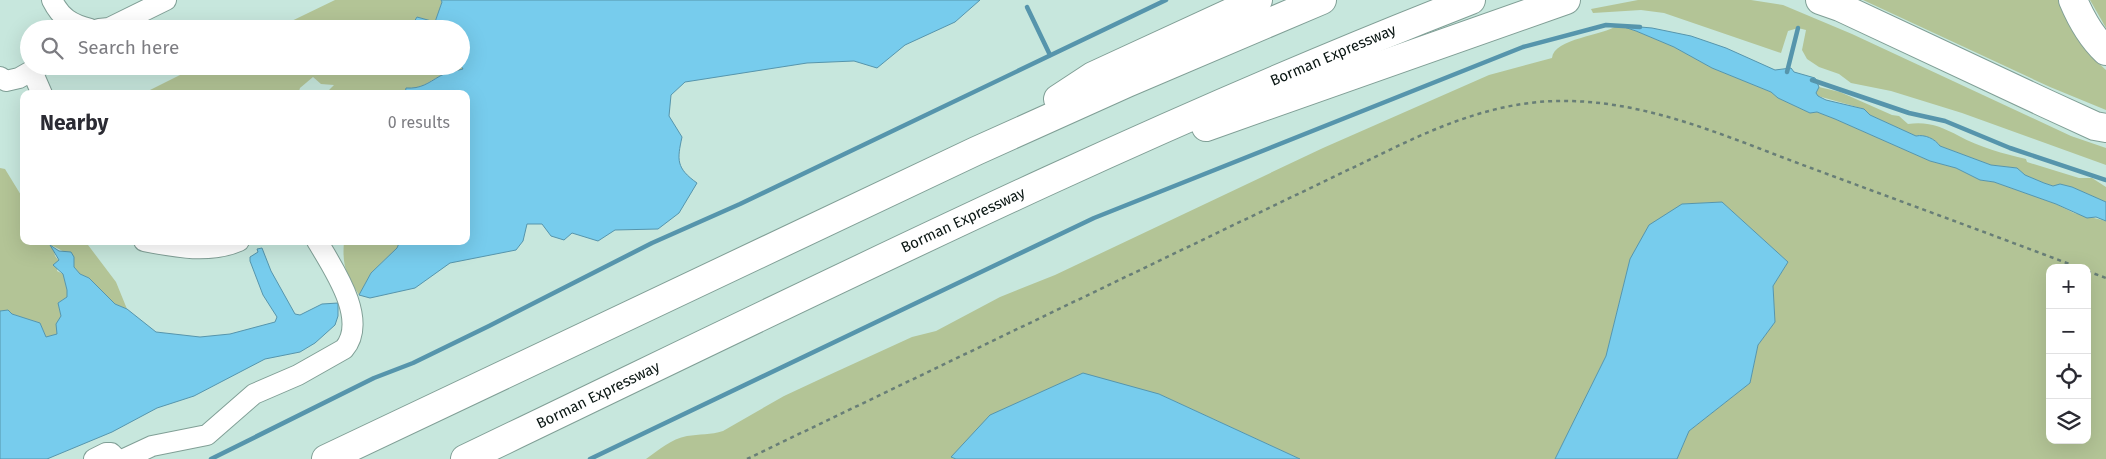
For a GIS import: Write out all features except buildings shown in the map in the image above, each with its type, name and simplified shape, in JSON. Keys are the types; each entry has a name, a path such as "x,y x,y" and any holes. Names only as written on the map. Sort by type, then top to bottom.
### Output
{"highway":[{"path":"976,151 1093,76 1258,0"},
{"path":"326,459 976,151 1127,83 1322,0"},
{"name":"Borman Expressway","path":"465,459 1106,153 1271,81 1471,0"},
{"path":"1106,153 1216,124 1566,0"},
{"path":"1820,0 1852,12 2095,126 2106,128"},
{"path":"2073,0 2081,18 2098,43 2106,51"}],"lane":[{"path":"52,0 66,20"},
{"path":"125,20 166,0"},
{"path":"0,77 6,81 24,75"},
{"path":"38,75 41,90"},
{"path":"164,245 179,248 204,248 228,245"},
{"path":"124,459 152,446 207,435 254,394 298,375 344,349 349,343 354,329 352,315 339,278 319,245"},
{"path":"94,459 106,453 111,453 117,459"}],"path":[{"path":"747,459 1416,137 1462,118 1516,104 1557,101 1589,102 1622,106 1661,115 1741,142 2069,264"},
{"path":"2091,272 2106,278"}],"green space":[{"path":"335,0 441,0 442,2 436,20 417,17 416,20 294,20"},
{"path":"1638,0 1751,0 1783,5 1852,34 2071,136 2106,148 2106,165 1962,113 1891,91 1851,83 1839,74 1819,67 1807,59 1802,50 1806,30 1798,28 1788,31 1781,53 1664,13 1641,10 1593,13 1591,9"},
{"path":"1863,0 2060,0 2078,38 2106,70 2106,110 2050,87"},
{"path":"2090,0 2106,0 2106,28"},
{"path":"1618,25 1636,31 1674,47 1712,68 1771,92 1778,98 1810,113 1817,112 1835,119 1930,161 1956,168 1980,180 1994,182 2056,204 2074,213 2106,221 2106,459 1677,459 1689,431 1750,383 1758,345 1775,322 1773,286 1788,262 1722,202 1682,204 1630,259 1606,356 1555,459 1300,459 1159,394 952,457 956,459 646,459 665,445 681,437 723,431 784,396 912,337 936,331 1000,297 1055,275 1323,148 1489,75 1552,58 1555,51 1570,42"},
{"path":"180,75 443,75 420,86 407,88 406,90 329,90 334,85 321,84 313,77 299,90 150,90"},
{"path":"1819,87 1840,92 1892,115 1899,116 1908,124 1922,123 1935,125 1983,147 2026,159 2027,162 2079,178 2092,178 2106,187 2106,202 2072,187 2060,184 2053,186 2044,183 2025,175 2017,168 1991,165 1940,146 1930,138 1916,136 1870,115 1864,109 1818,96 1816,93"},
{"path":"0,168 5,169 20,193 20,245 88,245 116,282 127,309 115,304 89,278 80,274 74,267 74,257 53,246 55,256 59,261 57,271 63,274 67,290 67,297 58,303 61,316 58,334 46,337 40,323 12,314 8,310 0,311"},
{"path":"344,245 398,245 371,273 359,295 346,270"}],"water":[{"path":"441,0 980,0 955,22 905,45 877,68 854,61 807,63 685,82 671,95 669,116 682,137 679,158 682,168 697,183 679,213 658,229 615,230 598,241 572,233 564,240 551,236 542,224 527,224 523,241 516,250 450,263 415,288 370,298 359,295 371,273 398,245 470,245 470,90 406,90 406,88 428,83 443,75 470,75 470,20 436,20"},
{"path":"417,17 428,20 415,20"},
{"path":"1618,25 1652,28 1691,36 1726,48 1775,70 1791,68 1794,72 1815,78 1819,87 1816,93 1826,100 1864,109 1870,115 1916,136 1930,138 1940,146 1991,165 2017,168 2025,175 2044,183 2053,186 2060,184 2072,187 2106,202 2106,221 2096,217 2087,218 2056,204 1994,182 1980,180 1956,168 1930,161 1835,119 1817,112 1810,113 1778,98 1771,92 1712,68 1674,47"},
{"path":"1722,202 1788,262 1773,286 1775,322 1758,345 1750,383 1689,431 1677,459 1555,459 1606,356 1630,259 1649,225 1682,204"},
{"path":"50,245 59,251 71,252 74,257 74,267 80,274 89,278 115,304 127,309 156,332 200,337 230,334 275,322 277,317 263,295 250,261 250,257 258,252 257,249 262,248 271,271 295,314 300,315 322,304 338,303 338,316 335,325 315,343 300,352 265,359 194,396 157,408 112,432 47,459 0,459 0,311 8,310 12,314 40,323 46,337 57,334 56,324 61,316 58,303 67,297 67,290 63,274 53,265 59,260"},
{"path":"1083,373 1159,394 1300,459 956,459 951,457 990,415"}],"waterway":[{"path":"211,459 374,378 413,363 489,326 652,243 740,204 1166,0"},
{"path":"1027,7 1050,55"},
{"path":"590,459 1094,218 1523,47 1606,25 1640,27"},
{"path":"1787,72 1798,28"},
{"path":"1812,80 1909,113 1945,121 2010,148 2106,180"}]}
